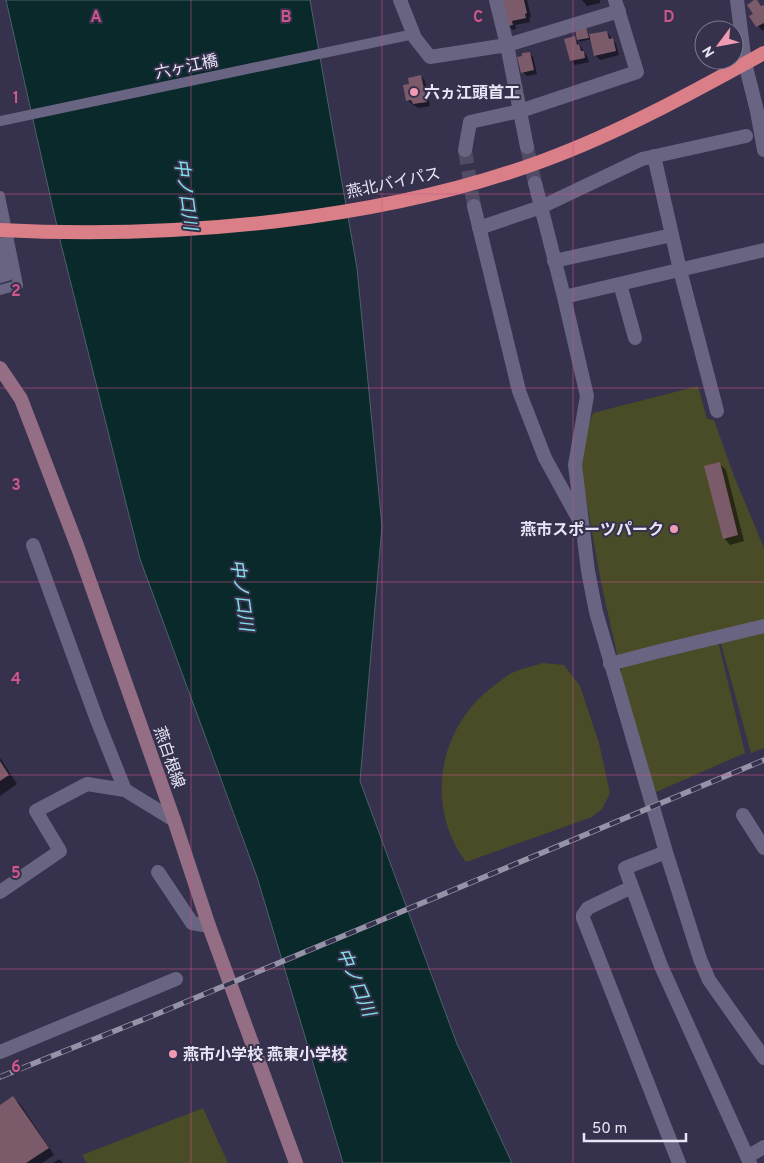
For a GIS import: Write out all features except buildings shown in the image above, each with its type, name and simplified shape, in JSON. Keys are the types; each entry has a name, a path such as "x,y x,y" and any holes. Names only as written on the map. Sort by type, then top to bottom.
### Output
{"highway":[{"name":"燕北バイパス","path":"0,230 43,232 154,230 226,225 321,214 408,199 489,178 560,154 634,122 764,53"}],"main road":[{"name":"燕白根線","path":"0,368 22,399 78,548 174,820 208,926 296,1163"}],"street":[{"path":"400,0 415,38 430,57 507,45 617,6 637,72 520,111 470,122 465,150"},
{"path":"496,0 527,147"},
{"path":"737,0 745,63 764,150"},
{"name":"六ヶ江橋","path":"0,121 414,34"},
{"path":"479,228 541,207 642,159 746,136"},
{"path":"654,156 680,270 717,411"},
{"path":"535,183 587,396 575,466 588,572 596,612 692,936 710,980 764,1058"},
{"path":"0,196 18,285 0,290"},
{"path":"474,206 519,391 545,458 582,525"},
{"path":"554,261 672,235"},
{"path":"0,244 7,274 0,276"},
{"path":"564,297 764,250"},
{"path":"620,284 635,338"},
{"path":"33,546 97,720 125,790"},
{"path":"610,664 660,650 764,626"},
{"path":"0,892 60,851 36,811 87,784 125,790 174,820"},
{"path":"744,815 762,839"},
{"path":"666,852 625,868 661,966 748,1160 764,1147"},
{"path":"158,872 192,923 208,926"},
{"path":"632,888 588,908 583,918 679,1163"},
{"path":"0,1052 176,979"}],"green space":[{"name":"燕市スポーツパーク","path":"698,386 707,419 714,420 734,476 764,548 764,622 618,659 601,582 582,476 581,457 587,427 593,413"},
{"path":"764,630 764,748 751,753 720,640"},
{"path":"718,641 745,753 654,793 619,675 622,668"},
{"path":"543,663 564,665 580,686 599,743 610,793 602,809 592,817 466,862 453,840 445,816 442,792 443,768 450,744 461,722 476,702 495,685 514,672"},
{"path":"203,1108 228,1163 87,1163 82,1155"}],"water":[{"name":"中ノ口川","path":"6,0 310,0 357,268 382,526 360,781 457,1044 512,1163 343,1163 257,877 140,559 61,244"}],"tunnel":[{"path":"527,147 535,183"},
{"path":"465,150 474,206"}],"railway":[{"path":"0,1077 152,1016 764,760"}],"place":[{"name":"六ヵ江頭首工","path":"414,92"},
{"name":"燕市スポーツパーク","path":"674,529"},
{"name":"燕市小学校 燕東小学校","path":"173,1054"}]}
